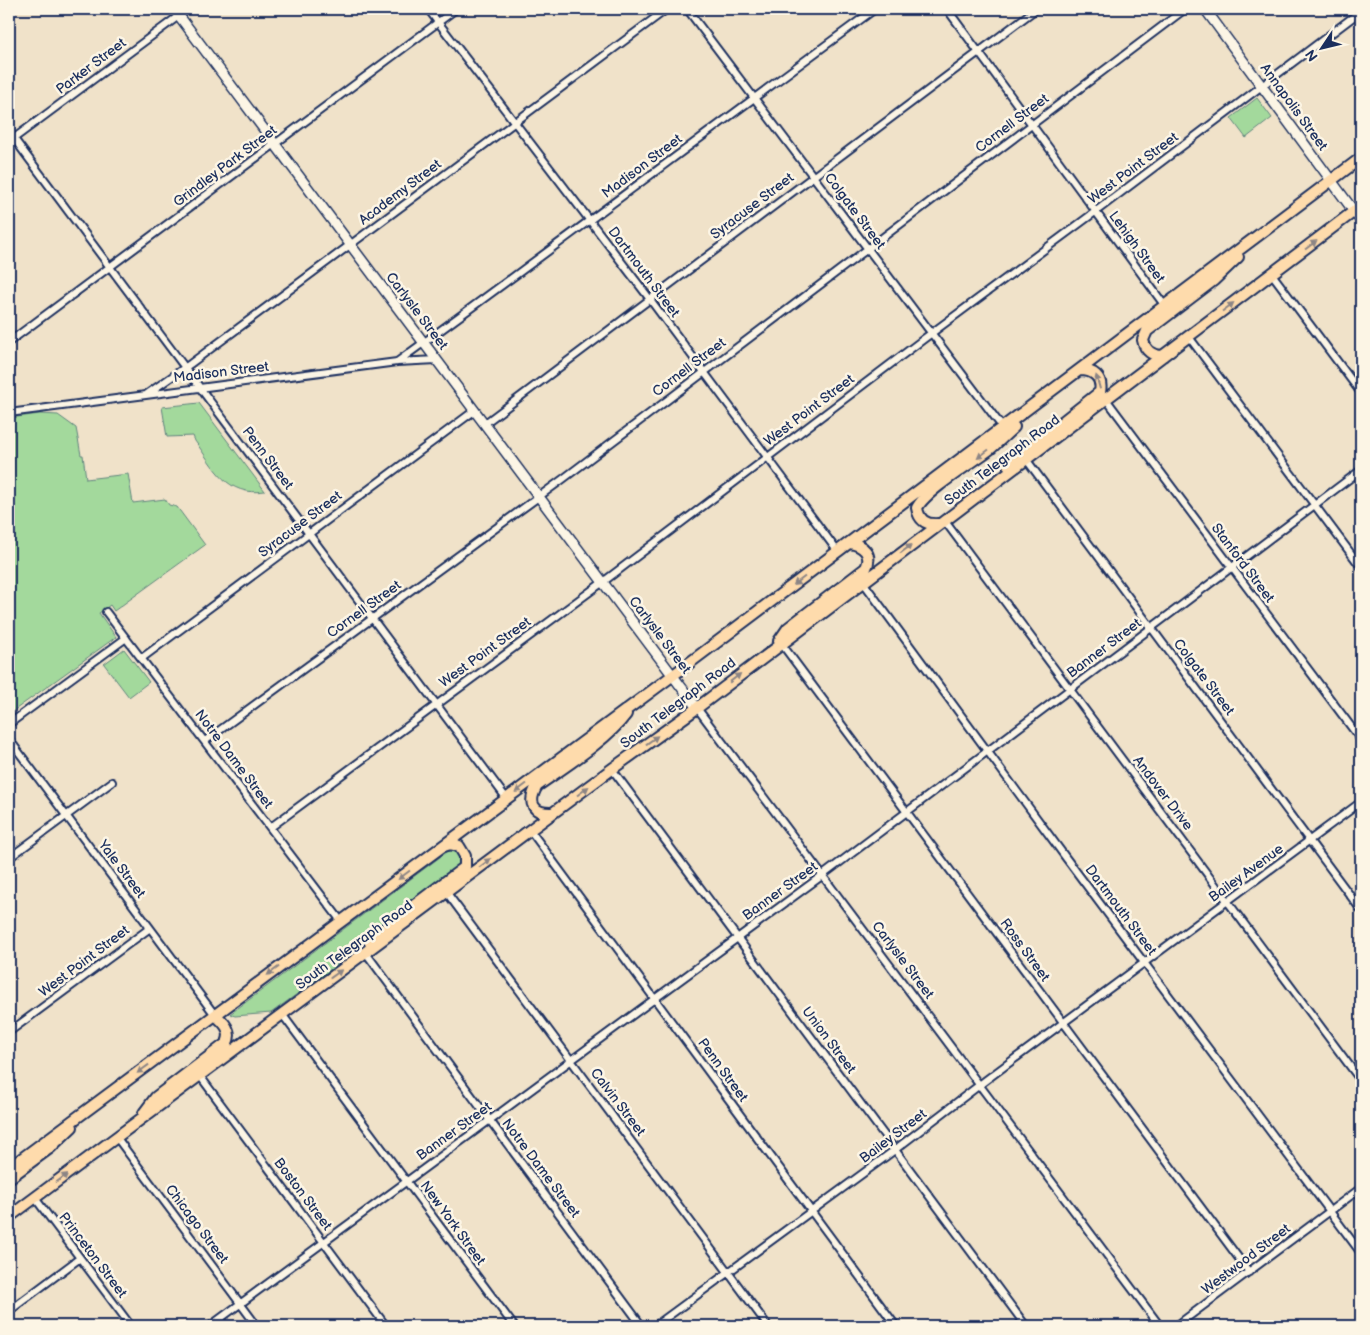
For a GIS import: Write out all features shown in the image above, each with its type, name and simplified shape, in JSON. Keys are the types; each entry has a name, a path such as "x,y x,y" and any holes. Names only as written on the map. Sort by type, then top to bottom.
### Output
{"main road":[{"name":"South Telegraph Road","path":"9,1167 673,676 1361,158"},
{"name":"South Telegraph Road","path":"9,1218 612,769 697,708 1358,209"},
{"path":"1163,356 1153,354 1146,349 1143,340 1147,331 1228,268 1254,240"},
{"path":"991,485 1020,454 1100,392 1100,382 1095,373 1080,370"},
{"path":"941,522 927,523 921,518 918,508 920,503 991,448 1014,427 1030,407"},
{"path":"771,651 788,628 866,568 868,564 866,549 861,545 850,542"},
{"path":"553,813 545,814 535,808 531,799 537,786 604,737 620,723 633,705"},
{"path":"353,962 392,922 465,867 465,856 459,846 450,844 443,846"},
{"path":"133,1125 156,1097 227,1043 229,1035 227,1029 224,1023 215,1015"},
{"path":"9,1178 69,1132 84,1112"}],"street":[{"name":"Parker Street","path":"11,141 176,12 188,9"},
{"name":"Dartmouth Street","path":"428,9 650,300 838,552"},
{"name":"Grindley Park Street","path":"9,342 456,9"},
{"name":"Academy Street","path":"147,394 185,368 667,9"},
{"name":"Colgate Street","path":"687,9 1003,428"},
{"name":"Madison Street","path":"397,362 590,222 875,9"},
{"name":"Lehigh Street","path":"947,9 1165,306"},
{"name":"Syracuse Street","path":"484,424 1036,9"},
{"name":"Cornell Street","path":"205,741 704,372 1184,9"},
{"name":"Annapolis Street","path":"1205,9 1331,181 1358,209 1361,221"},
{"name":"West Point Street","path":"271,827 603,582 1361,11"},
{"name":"Carlysle Street","path":"176,12 1160,1326"},
{"name":"Penn Street","path":"9,132 11,141 185,368 507,799"},
{"path":"1272,274 1361,393"},
{"path":"1189,337 1361,567"},
{"name":"Madison Street","path":"9,413 397,362 436,360"},
{"name":"Stanford Street","path":"1106,399 1361,740"},
{"name":"Syracuse Street","path":"142,658 474,411"},
{"name":"Colgate Street","path":"1026,459 1361,910"},
{"name":"Banner Street","path":"210,1326 823,875 1361,470"},
{"name":"Andover Drive","path":"941,522 1069,689 1361,1081"},
{"name":"Dartmouth Street","path":"862,582 1361,1253"},
{"name":"Notre Dame Street","path":"106,612 341,921"},
{"path":"9,724 126,638"},
{"name":"Ross Street","path":"781,643 908,811 1249,1272"},
{"name":"Yale Street","path":"9,739 215,1015"},
{"name":"Union Street","path":"612,769 1026,1326"},
{"path":"9,858 112,782"},
{"name":"Bailey Avenue","path":"1145,963 1361,802"},
{"name":"Penn Street","path":"530,830 896,1326"},
{"name":"Calvin Street","path":"447,893 768,1326"},
{"name":"West Point Street","path":"9,1032 150,928"},
{"name":"Notre Dame Street","path":"366,953 642,1326"},
{"name":"Bailey Street","path":"655,1326 812,1212 1145,963"},
{"name":"New York Street","path":"282,1014 514,1326"},
{"name":"Boston Street","path":"200,1076 386,1326"},
{"name":"Chicago Street","path":"117,1138 257,1326"},
{"name":"Westwood Street","path":"1176,1326 1361,1188"},
{"name":"Princeton Street","path":"35,1198 130,1326"},
{"path":"9,1311 80,1258"}],"green space":[{"path":"1257,98 1272,118 1246,138 1231,118"},
{"path":"199,403 265,491 252,492 231,485 215,470 193,436 167,437 162,407"},
{"path":"40,414 58,415 76,428 81,455 83,455 86,479 128,474 133,503 165,499 169,505 177,507 205,545 114,611 110,605 99,613 116,637 9,714 9,418"},
{"path":"124,649 149,682 129,697 104,664"},
{"path":"448,851 457,852 460,859 459,866 341,962 271,1013 235,1016 230,1014"}]}
